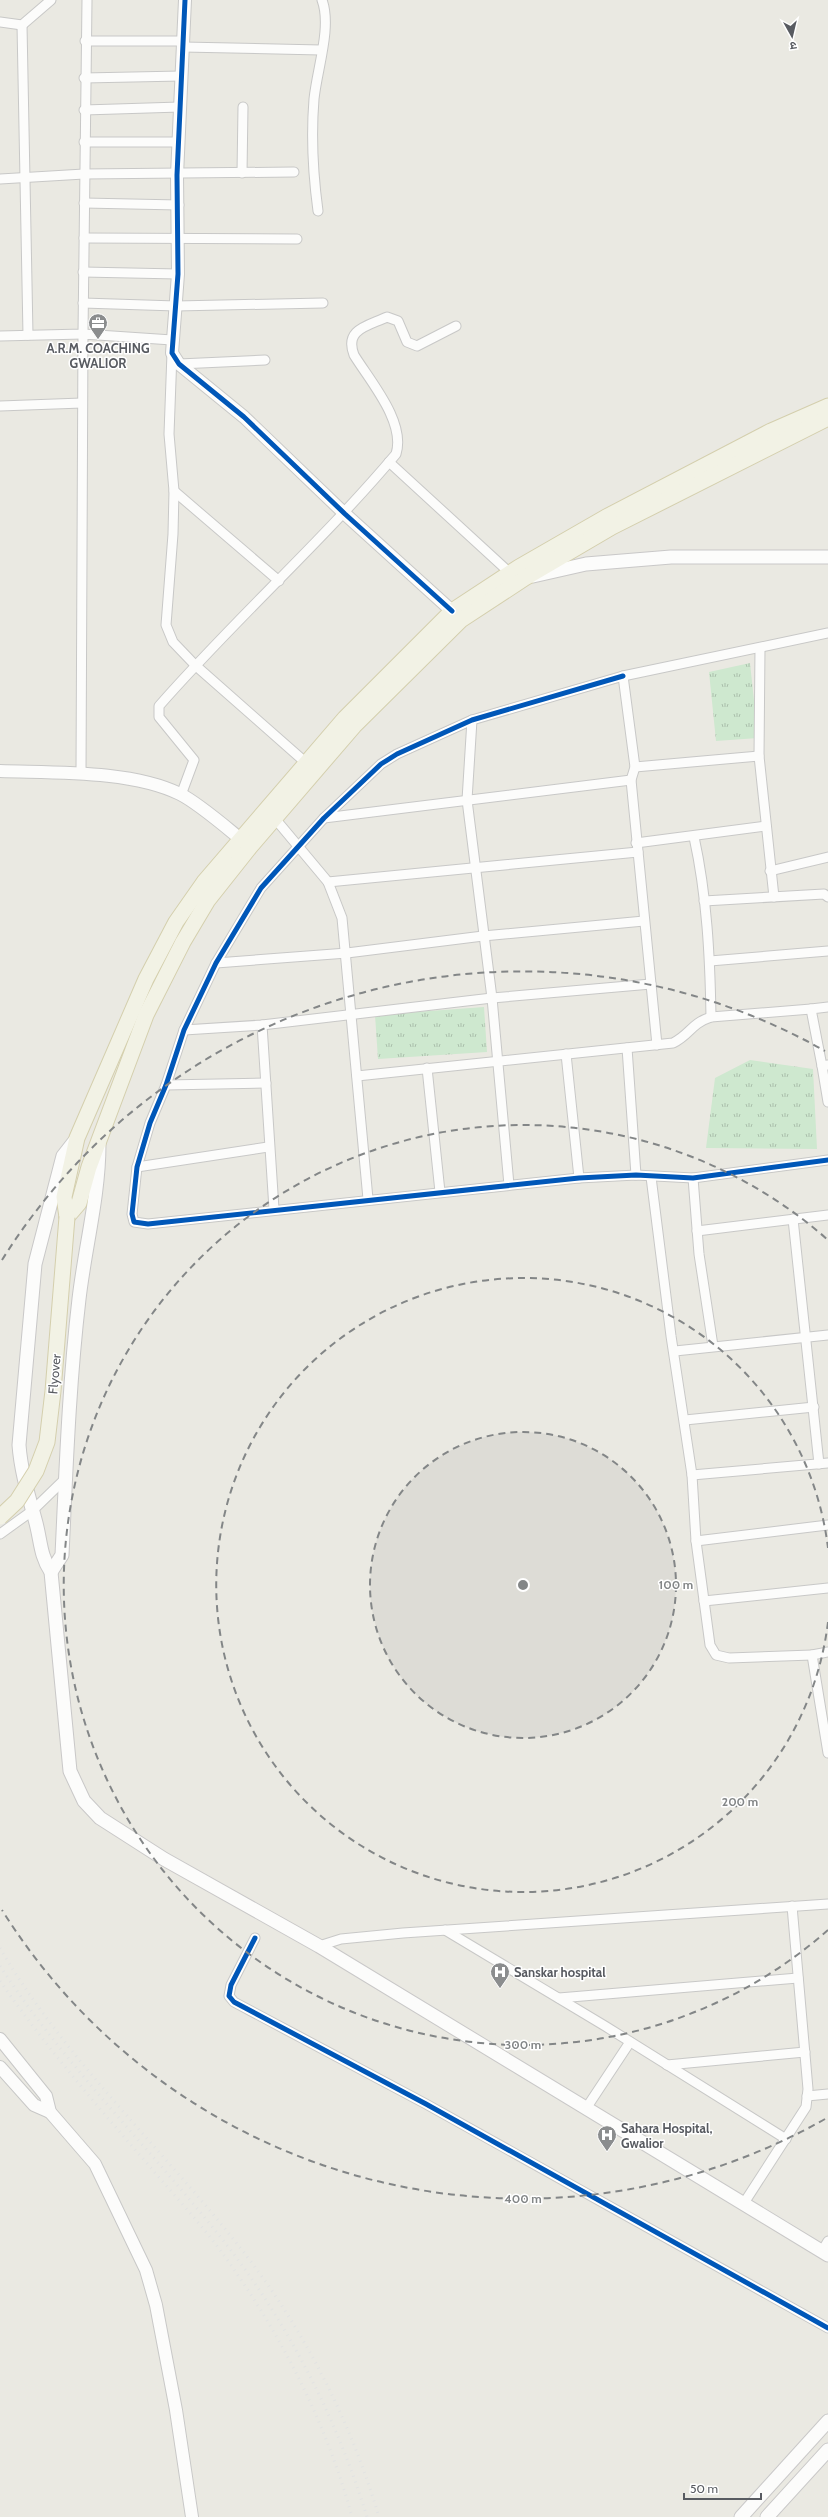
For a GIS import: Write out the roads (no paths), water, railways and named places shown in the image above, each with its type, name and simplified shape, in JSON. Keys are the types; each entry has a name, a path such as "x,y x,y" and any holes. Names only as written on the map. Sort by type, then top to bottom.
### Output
{"main road":[{"path":"270,814 305,762 345,718 452,611 510,573 606,517 771,432 828,406"},
{"path":"67,1217 79,1203 89,1167 146,1015 208,900 245,843 270,814 354,726 462,620 525,578 612,527 828,418"},
{"path":"525,578 586,564 671,557 828,556"},
{"name":"Flyover","path":"0,1517 17,1500 36,1471 47,1442 53,1391 67,1217 64,1197 77,1138 146,978 176,922 204,882 245,843"},
{"path":"77,1138 63,1156 35,1264 19,1445 20,1460 42,1558 51,1572 70,1771 84,1801 100,1818 164,1859 319,1946 744,2203 826,2249"},
{"path":"51,1572 62,1556 65,1479 76,1325 82,1271 99,1178 99,1143"},
{"path":"741,2517 828,2421"},
{"path":"767,2517 828,2450"}],"street":[{"path":"0,22 22,24 51,0"},
{"path":"81,774 84,78 86,0"},
{"path":"185,0 177,175 179,206 178,274 172,340 169,434 174,491 173,534 166,625 173,642 195,665 305,762"},
{"path":"318,212 313,164 313,112 327,17 322,0"},
{"path":"22,24 28,336"},
{"path":"85,41 321,50"},
{"path":"84,78 182,76"},
{"path":"84,110 180,107"},
{"path":"242,173 243,107"},
{"path":"84,142 179,142"},
{"path":"0,180 84,174 177,175 294,172"},
{"path":"84,203 179,206"},
{"path":"84,238 179,237 297,239"},
{"path":"83,272 178,274"},
{"path":"83,303 176,306 323,303"},
{"path":"182,795 194,760 159,717 159,706 195,665 345,514 396,454 399,445 396,425 354,354 350,345 351,337 355,332 387,317 398,321 407,342 417,346 456,326"},
{"path":"0,336 83,334 172,340"},
{"path":"172,353 179,364 244,417 345,514 452,611"},
{"path":"179,364 265,360"},
{"path":"0,406 82,403"},
{"path":"389,462 510,573"},
{"path":"174,491 279,581"},
{"path":"828,633 623,676 472,720 388,759 324,818 261,888 216,963 184,1030 166,1085 150,1123 137,1166 132,1214 134,1222 140,1224 579,1178 636,1175 651,1177 693,1178 828,1160"},
{"path":"760,648 759,756 770,871 774,897"},
{"path":"623,676 635,767 631,780 657,1045"},
{"path":"472,720 467,800 492,998 510,1185"},
{"path":"635,767 759,756"},
{"path":"0,771 81,774 146,782 182,795 245,843"},
{"path":"324,818 631,780"},
{"path":"270,814 328,882 342,918 347,953 351,1015 368,1199"},
{"path":"328,882 476,867 637,847 766,826"},
{"path":"694,837 704,902 710,961 711,1017"},
{"path":"770,871 828,857"},
{"path":"704,902 824,894 828,897"},
{"path":"216,963 347,953 483,936 644,921"},
{"path":"710,961 828,951"},
{"path":"184,1030 262,1025 492,998 651,984"},
{"path":"357,1076 498,1060 673,1043 683,1038 696,1022 711,1017 828,1007"},
{"path":"812,1009 825,1066 828,1102"},
{"path":"262,1025 268,1147 274,1209"},
{"path":"627,1048 636,1175"},
{"path":"566,1054 579,1178"},
{"path":"427,1068 440,1192"},
{"path":"166,1085 266,1083"},
{"path":"137,1166 268,1147"},
{"path":"651,1177 671,1336 675,1351 692,1475 696,1540 710,1645 716,1655 729,1658 812,1655 828,1652"},
{"path":"693,1178 697,1231 713,1346"},
{"path":"697,1231 828,1215"},
{"path":"692,1475 824,1463 814,1407 793,1219"},
{"path":"675,1351 828,1335"},
{"path":"685,1420 814,1407"},
{"path":"0,1534 32,1511 65,1479"},
{"path":"696,1540 828,1525"},
{"path":"704,1601 828,1588"},
{"path":"812,1655 828,1753"},
{"path":"319,1946 341,1939 444,1930 828,1904"},
{"path":"744,2203 806,2107 805,2052 792,1906"},
{"path":"444,1930 559,1998 786,2139"},
{"path":"255,1938 231,1985 229,1996 234,2002 426,2104 828,2328"},
{"path":"559,1998 798,1978"},
{"path":"0,2039 46,2096 50,2112"},
{"path":"587,2107 630,2042"},
{"path":"667,2064 805,2052"},
{"path":"0,2067 34,2105 50,2112 95,2164 146,2270 156,2305 176,2410 192,2517"},
{"path":"807,2096 828,2094"}],"railway":[{"path":"0,1948 25,1988 53,2027 114,2101 208,2208 238,2245 283,2307 322,2374 339,2409 354,2444 379,2517"},
{"path":"0,1966 26,2003 81,2074 198,2209 249,2275 270,2307 309,2374 341,2444 367,2517"},
{"path":"0,1981 54,2053 204,2229 242,2281 281,2344 314,2411 329,2446 352,2517"}],"place":[{"name":"A.R.M. COACHING GWALIOR","path":"98,340"},
{"name":"Sanskar hospital","path":"500,1989"},
{"name":"Sahara Hospital, Gwalior","path":"607,2152"}]}
